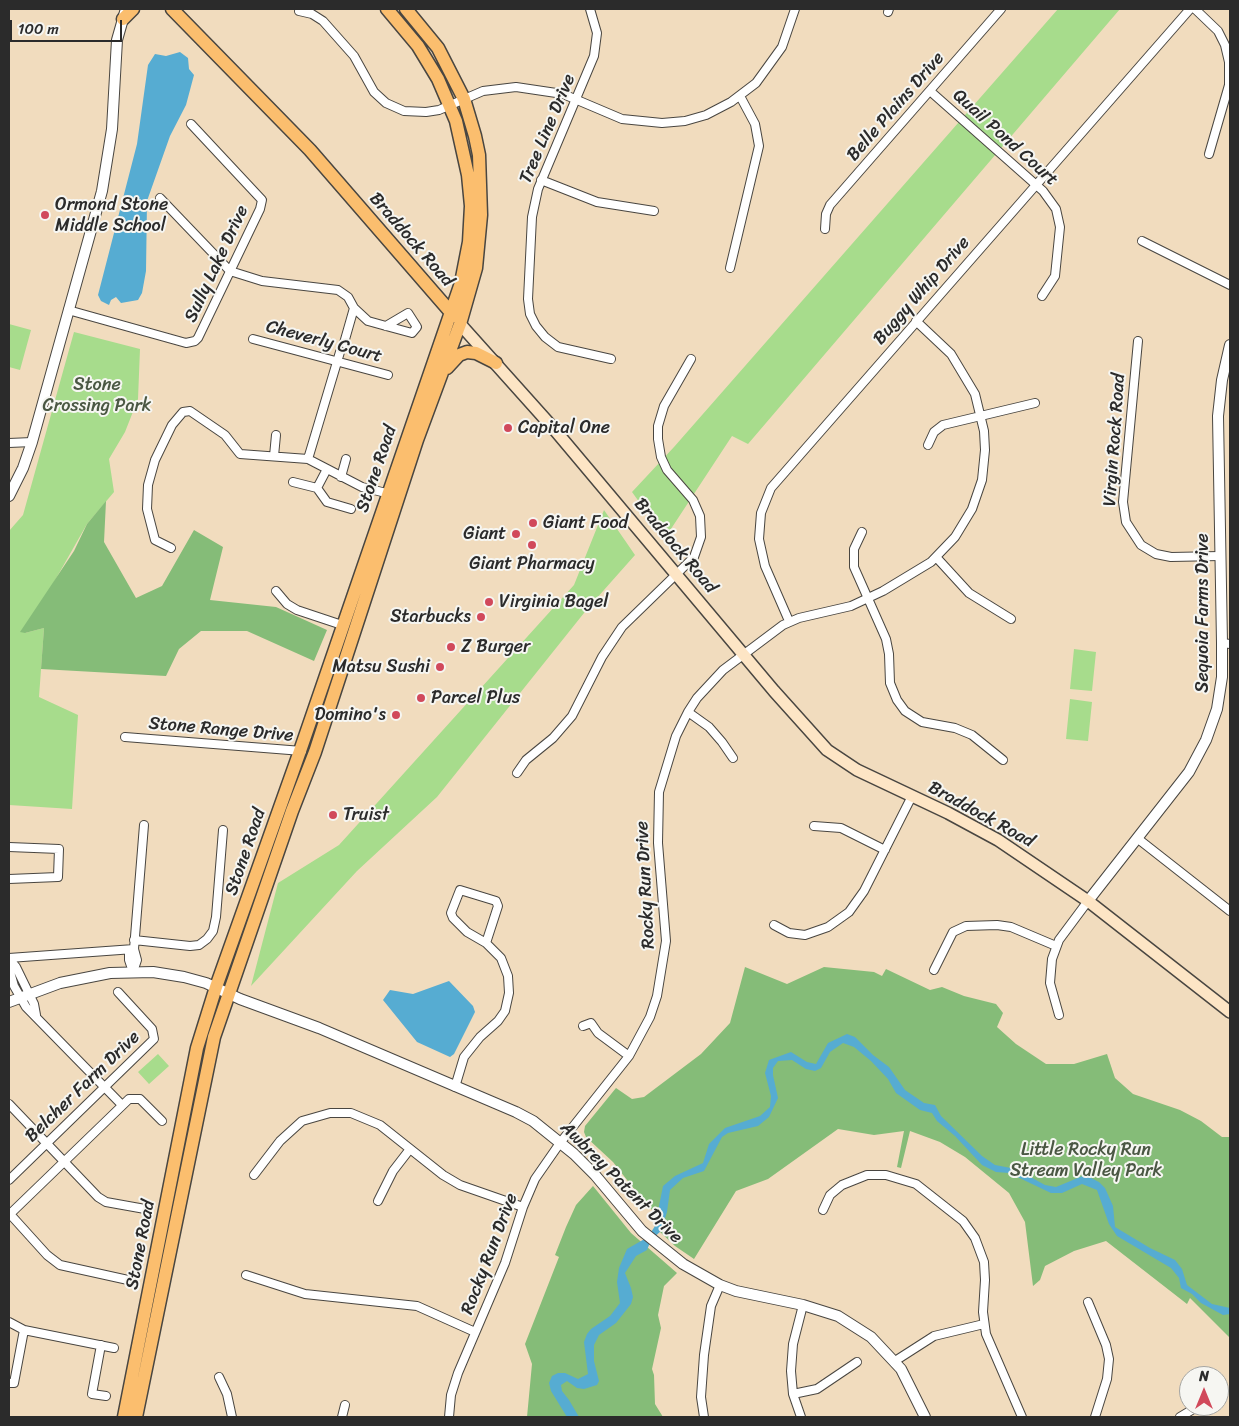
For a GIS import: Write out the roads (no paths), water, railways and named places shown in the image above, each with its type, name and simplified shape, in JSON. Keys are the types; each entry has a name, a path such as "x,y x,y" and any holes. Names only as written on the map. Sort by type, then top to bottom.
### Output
{"main road":[{"path":"124,14 132,9"},
{"name":"Braddock Road","path":"172,9 310,150 496,363 827,750 857,770 998,840 1088,901 1230,1012"},
{"name":"Stone Road","path":"136,1417 210,1055 292,811 316,752 393,495 463,275 469,242 471,206 463,150 450,105 438,79 418,46 387,9"},
{"name":"Stone Road","path":"124,1417 197,1048 216,987 300,751 342,625 442,373 460,324 476,268 481,215 479,155 464,99 438,48 406,9"},
{"path":"442,373 455,358 467,352 476,353 496,363"}],"street":[{"name":"Tree Line Drive","path":"590,9 597,40 594,56 541,180 532,217 528,299 532,319 545,337 558,347 611,359"},
{"path":"298,11 312,14 323,21 354,56 374,92 386,103 412,113 439,110 483,91 516,87 550,91 622,119 662,123 685,121 706,115 740,96 756,83 777,56 786,37 795,9"},
{"name":"Belle Plains Drive","path":"825,229 826,214 830,205 1001,9"},
{"name":"Buggy Whip Drive","path":"789,621 761,551 759,526 765,500 780,477 1190,9"},
{"path":"1195,9 1218,31 1225,45 1229,62 1228,85 1210,154"},
{"path":"9,496 23,468 32,442 108,162 114,113 114,62 124,14"},
{"name":"Quail Pond Court","path":"930,91 1050,198 1056,209 1060,226 1055,276 1042,296"},
{"path":"730,268 758,146 755,124 740,96"},
{"name":"Sully Lake Drive","path":"68,310 186,343 198,338 260,209 262,200 191,124"},
{"path":"541,180 596,202 654,211"},
{"path":"160,198 230,271 262,281 338,290 348,297 354,308 368,321 386,326"},
{"path":"1142,241 1230,285"},
{"path":"344,342 354,308"},
{"path":"789,621 851,606 868,599 917,571 936,557 961,528 979,490 985,450 981,415 975,394 960,366 942,344 916,321"},
{"name":"Cheverly Court","path":"253,339 388,375"},
{"name":"Virgin Rock Road","path":"1138,341 1123,502 1126,522 1141,545 1156,554 1171,557 1220,556"},
{"name":"Sequoia Farms Drive","path":"1088,901 1189,772 1206,740 1220,694 1226,644 1220,556 1218,416 1230,345"},
{"path":"308,459 340,352"},
{"path":"518,773 526,760 553,738 572,716 602,657 622,627 638,609 677,575 694,557 699,545 701,526 693,500 673,478 664,464 659,449 658,431 664,406 691,358"},
{"path":"928,445 934,432 943,425 1035,403"},
{"path":"171,548 155,540 147,509 148,484 154,460 176,418 183,412 190,411 225,436 240,454 308,459 362,486 393,495"},
{"path":"274,456 276,435"},
{"path":"9,443 32,442"},
{"path":"341,477 346,459"},
{"path":"317,488 327,469"},
{"path":"292,482 317,488 327,502 351,509"},
{"path":"862,532 854,550 853,561 886,639 890,654 890,683 901,706 922,722 955,728 972,735 1003,760"},
{"path":"936,557 969,593 1011,619"},
{"path":"276,591 287,604 298,610 342,625"},
{"name":"Rocky Run Drive","path":"449,1417 454,1384 506,1264 523,1207 535,1179 560,1143 628,1056 650,1017 662,973 666,941 658,833 659,792 676,736 688,712 711,682 743,654 789,621"},
{"path":"688,712 709,727 722,742 732,758"},
{"name":"Stone Range Drive","path":"124,737 316,752"},
{"path":"774,925 789,934 801,935 820,930 835,922 860,898 912,796"},
{"path":"133,972 137,960 134,940 144,825"},
{"path":"814,826 841,828 885,850"},
{"path":"134,940 190,946 199,945 207,939 213,931 216,917 223,830"},
{"path":"1137,838 1230,911"},
{"path":"9,847 60,849 58,877 9,879"},
{"path":"455,1087 464,1057 471,1046 498,1021 508,1002 510,985 501,958 486,943 467,932 453,918 451,912 460,890 496,901 498,906 486,943"},
{"path":"1059,1015 1050,983 1056,946 1088,901"},
{"path":"934,970 953,932 966,926 997,925 1012,927 1056,946"},
{"path":"9,958 134,949"},
{"path":"9,958 16,967 24,996"},
{"path":"9,968 24,996 34,1004 36,1015 122,1105"},
{"name":"Awbrey Patent Drive","path":"9,1002 86,976 133,972 168,974 216,987 319,1028 525,1116 560,1143 595,1175 642,1231 660,1248 683,1264 720,1285 755,1296 803,1305 838,1316 871,1337 895,1361 926,1417"},
{"name":"Belcher Farm Drive","path":"9,1180 152,1042 154,1036 152,1028 118,992"},
{"path":"583,1026 591,1023 598,1033 628,1056"},
{"path":"128,1280 60,1266 47,1255 9,1214 129,1099 140,1099 162,1121"},
{"path":"9,1104 98,1197 106,1202 144,1209"},
{"path":"254,1175 280,1141 297,1124 310,1118 330,1113 351,1113 369,1119 443,1175 460,1185 523,1207"},
{"path":"378,1201 393,1171 410,1149"},
{"path":"823,1210 834,1190 852,1179 868,1175 896,1176 921,1187 959,1217 975,1238 981,1252 985,1274 984,1324 1022,1417"},
{"path":"246,1275 305,1294 417,1306 475,1332"},
{"path":"704,1417 701,1398 704,1355 711,1306 720,1285"},
{"path":"1088,1302 1106,1345 1108,1360 1107,1379 1095,1417"},
{"path":"801,1417 791,1383 792,1350 803,1305"},
{"path":"9,1322 24,1330 114,1348"},
{"path":"895,1361 934,1336 984,1324"},
{"path":"9,1383 14,1383 24,1330"},
{"path":"101,1345 92,1394 106,1396"},
{"path":"793,1394 817,1389 857,1362"},
{"path":"219,1377 227,1394 232,1417"},
{"path":"342,1417 345,1405"}],"water":[{"path":"180,52 188,58 189,69 194,75 186,105 170,136 147,201 146,271 142,293 138,300 121,303 116,297 111,300 109,305 101,301 98,295 137,144 148,65 155,54 166,56"},
{"path":"449,981 473,1006 475,1012 454,1054 450,1057 417,1042 383,1000 390,990 413,994"},
{"path":"847,1034 855,1037 873,1055 889,1067 905,1090 924,1103 935,1105 941,1116 982,1156 995,1165 1016,1169 1045,1185 1056,1187 1085,1175 1099,1182 1105,1188 1113,1206 1115,1227 1150,1248 1175,1260 1182,1269 1187,1285 1212,1304 1230,1308 1230,1314 1223,1315 1201,1303 1192,1294 1181,1288 1179,1278 1171,1268 1117,1236 1109,1224 1097,1190 1082,1184 1062,1193 1051,1193 1009,1173 996,1172 982,1165 955,1136 937,1121 932,1113 920,1110 896,1093 888,1079 871,1061 854,1047 843,1043 830,1052 821,1068 815,1071 806,1069 792,1060 778,1061 773,1068 773,1075 778,1098 769,1117 758,1126 728,1133 722,1137 704,1171 683,1178 670,1190 667,1212 661,1231 651,1240 647,1250 636,1256 625,1273 633,1297 631,1304 616,1323 599,1335 594,1345 594,1361 599,1381 597,1385 584,1389 577,1388 567,1381 561,1385 562,1391 579,1417 567,1417 551,1391 549,1383 552,1376 558,1373 565,1373 578,1379 588,1374 584,1342 587,1334 610,1316 620,1303 617,1282 619,1268 627,1249 648,1237 655,1226 663,1186 675,1176 703,1163 709,1144 725,1128 760,1116 770,1107 771,1096 765,1073 769,1060 791,1052 807,1062 816,1064 828,1043"}],"place":[{"name":"Ormond Stone Middle School","path":"45,215"},
{"name":"Capital One","path":"508,428"},
{"name":"Giant Food","path":"533,523"},
{"name":"Giant","path":"516,534"},
{"name":"Giant Pharmacy","path":"532,545"},
{"name":"Virginia Bagel","path":"489,602"},
{"name":"Starbucks","path":"481,617"},
{"name":"Z Burger","path":"451,647"},
{"name":"Matsu Sushi","path":"440,667"},
{"name":"Parcel Plus","path":"421,698"},
{"name":"Domino's","path":"396,715"},
{"name":"Truist","path":"333,815"}],"park label":[{"name":"Stone Crossing Park","path":"97,395"},
{"name":"Little Rocky Run Stream Valley Park","path":"1086,1160"}]}
